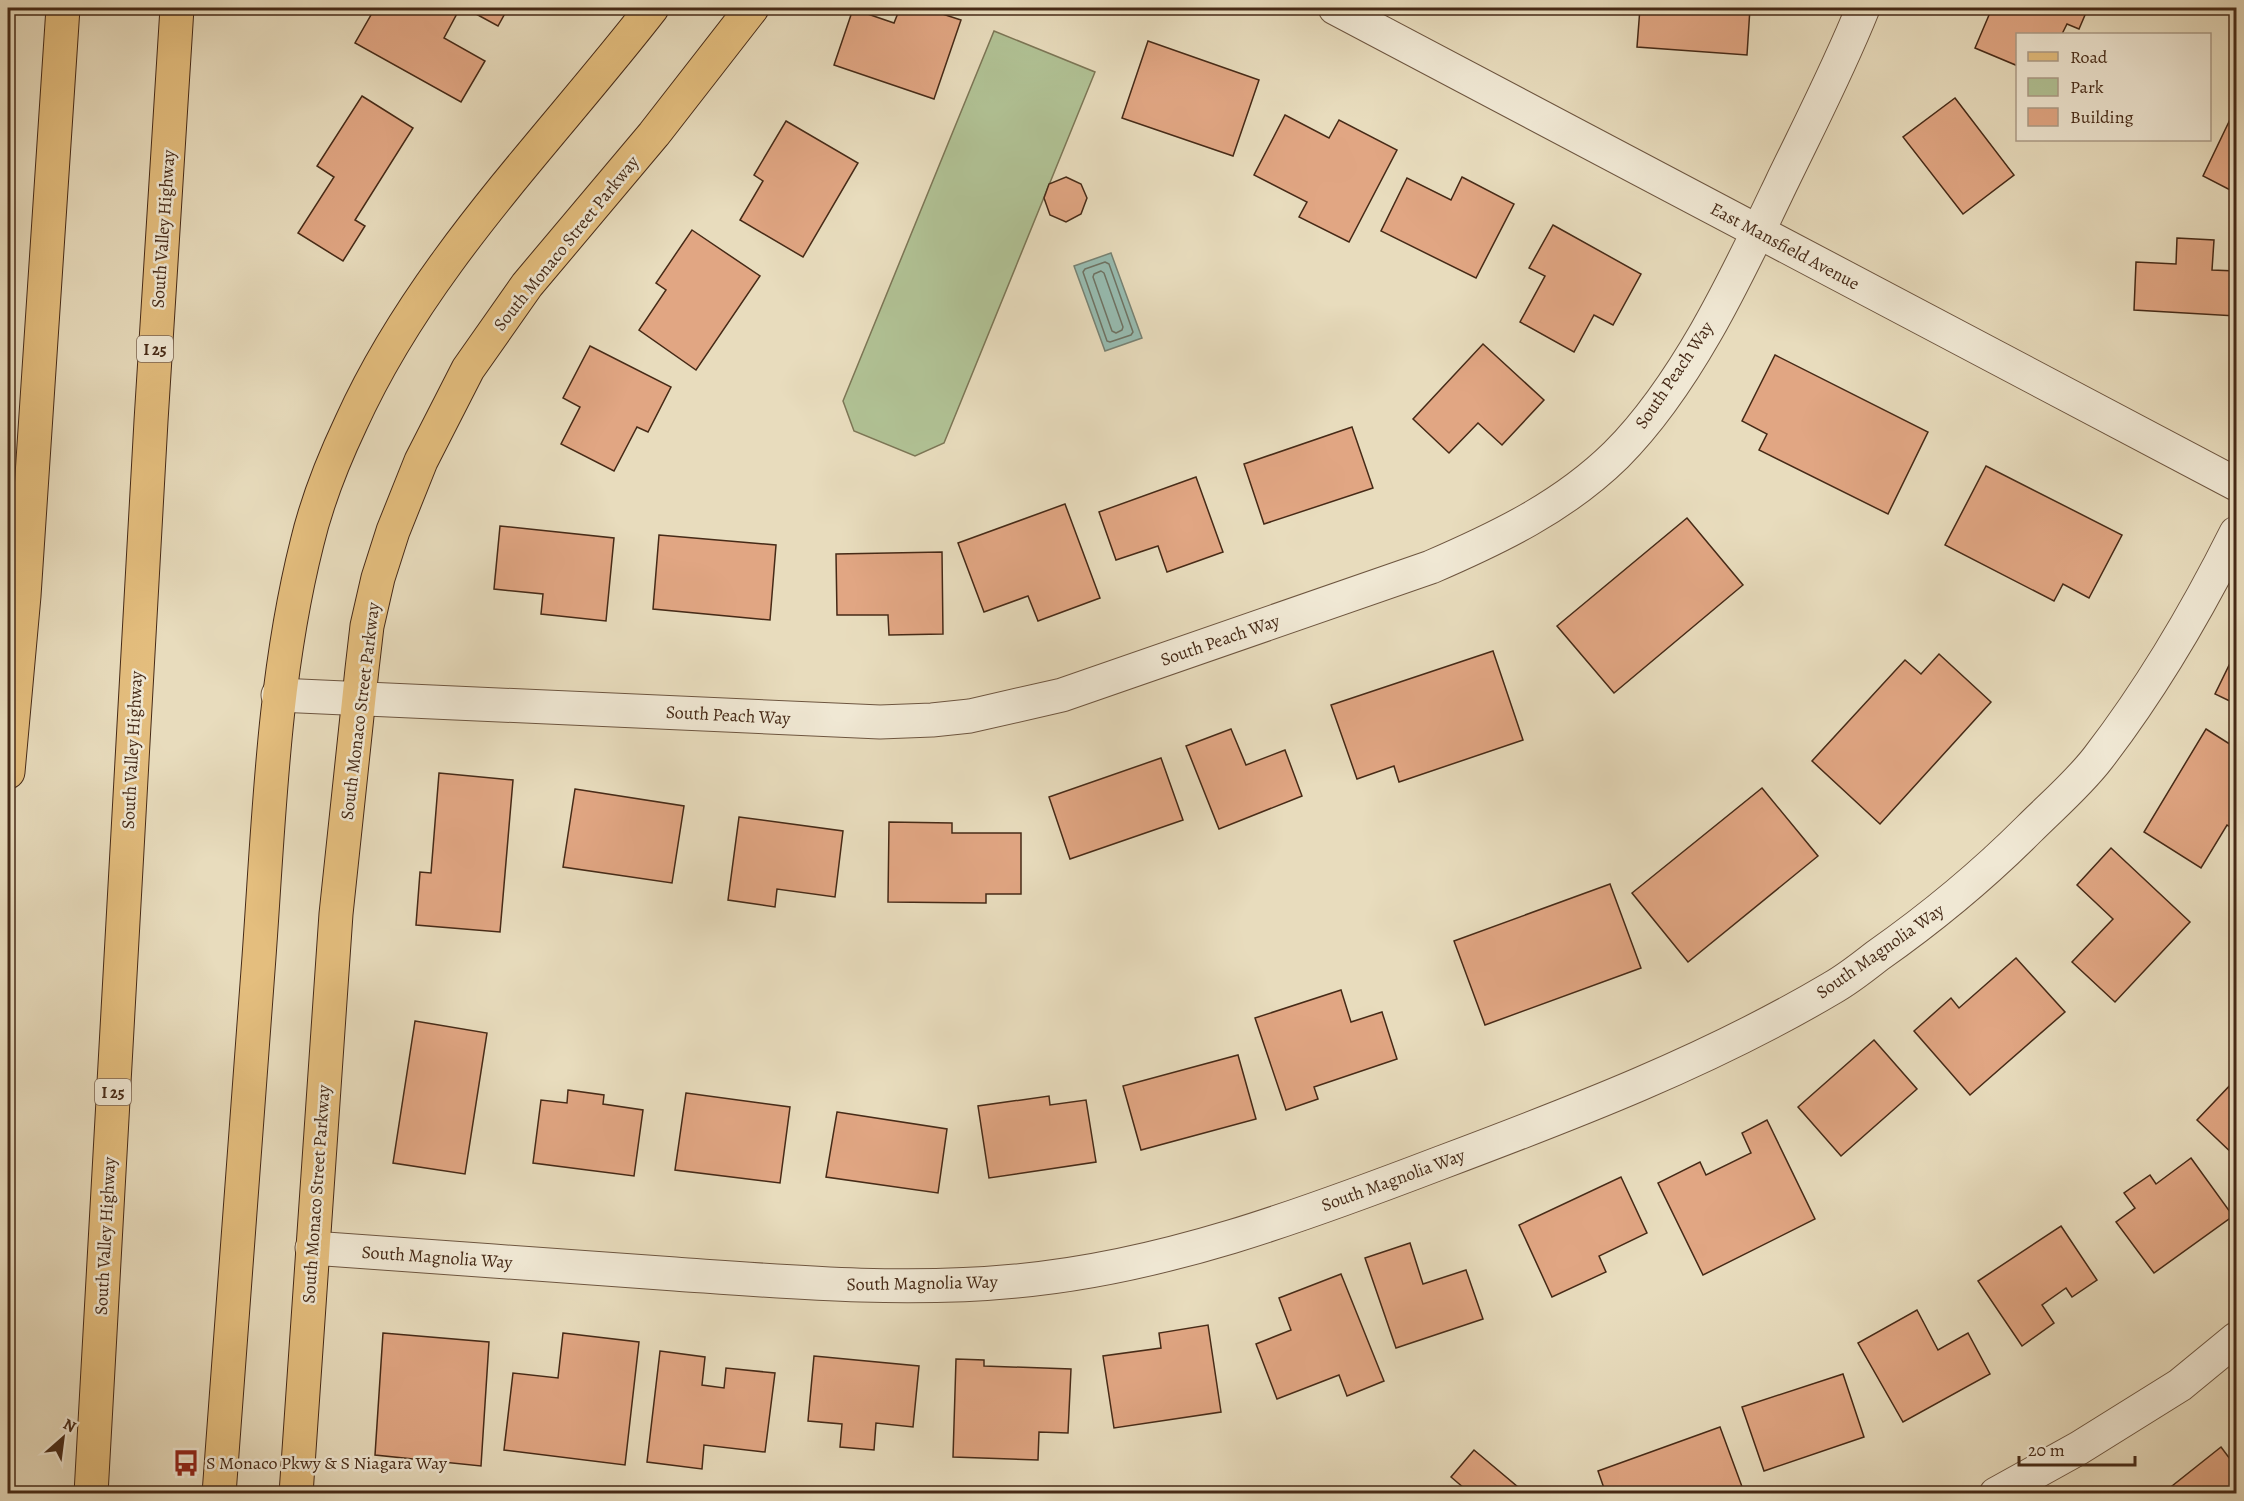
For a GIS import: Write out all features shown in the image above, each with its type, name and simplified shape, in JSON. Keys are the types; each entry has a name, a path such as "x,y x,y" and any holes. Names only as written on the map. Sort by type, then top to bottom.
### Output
{"main road":[{"path":"8,772 24,596 63,8"},
{"name":"South Valley Highway","path":"91,1494 149,456 177,8"},
{"path":"219,1494 278,695 294,601 310,530 329,474 353,419 407,322 448,261 652,8"},
{"name":"South Monaco Street Parkway","path":"296,1494 336,914 367,626 378,578 421,461 468,369 527,285 662,125 752,8"}],"street":[{"name":"East Mansfield Avenue","path":"1335,8 2236,484"},
{"name":"South Peach Way","path":"278,695 880,722 970,716 1062,695 1431,567 1517,528 1564,498 1616,454 1662,398 1708,326 1758,231 1840,62 1863,8"},
{"name":"South Magnolia Way","path":"312,1248 797,1282 909,1287 975,1285 1074,1274 1192,1248 1304,1213 1416,1172 1575,1112 1747,1035 1836,986 1921,925 2001,857 2095,762 2152,682 2192,616 2236,532"},
{"path":"1996,1494 2079,1448 2180,1385 2236,1339"}],"green space":[{"path":"994,31 1095,72 944,443 915,456 854,431 843,401"}],"water":[{"path":"1111,253 1142,338 1105,351 1074,266"}],"building":[{"path":"375,8 460,8 444,38 485,61 461,102 355,43"},
{"path":"465,8 508,8 498,26"},
{"path":"900,8 924,8 961,20 934,99 834,65 853,9 894,23"},
{"path":"1640,8 1750,8 1747,55 1637,47"},
{"path":"1992,8 2088,8 2079,29 2067,24 2062,33 2016,33 2016,65 1975,48"},
{"path":"1148,41 1259,80 1233,156 1122,118"},
{"path":"362,96 413,128 355,220 365,226 343,261 298,233 334,177 317,166"},
{"path":"1955,98 2014,175 1963,214 1903,137"},
{"path":"2236,107 2236,193 2203,176"},
{"path":"1285,115 1329,138 1339,120 1397,150 1349,242 1299,217 1307,202 1254,175"},
{"path":"786,121 858,163 803,257 740,220 763,181 754,175"},
{"path":"1066,177 1081,184 1087,198 1081,214 1066,222 1050,215 1044,198 1049,184"},
{"path":"1462,177 1514,204 1476,278 1381,231 1407,178 1451,200"},
{"path":"1553,225 1641,274 1613,325 1594,315 1574,352 1520,322 1545,276 1529,268"},
{"path":"692,230 760,276 696,370 639,330 666,290 656,283"},
{"path":"2177,238 2214,240 2212,270 2236,271 2236,316 2134,310 2136,262 2176,264"},
{"path":"1483,344 1544,400 1502,445 1478,423 1449,453 1413,419"},
{"path":"590,346 671,387 648,432 637,427 614,471 561,444 580,407 563,398"},
{"path":"1775,355 1928,432 1888,514 1759,450 1767,434 1742,421"},
{"path":"1352,427 1373,488 1264,524 1244,464"},
{"path":"1986,466 2122,535 2089,598 2063,584 2054,601 1945,545"},
{"path":"1196,477 1223,552 1167,572 1158,546 1116,560 1099,512"},
{"path":"1065,504 1100,598 1038,621 1028,596 984,612 958,543"},
{"path":"1687,518 1743,585 1614,693 1557,626"},
{"path":"500,526 614,538 606,621 541,614 543,594 494,589"},
{"path":"659,535 776,545 770,620 653,609"},
{"path":"942,552 943,634 889,635 888,615 837,615 836,554"},
{"path":"1493,651 1523,740 1399,782 1394,766 1357,779 1331,705"},
{"path":"2236,651 2236,704 2215,694"},
{"path":"1939,654 1991,702 1880,824 1812,761 1905,660 1921,674"},
{"path":"1231,729 1246,765 1285,750 1302,796 1219,829 1186,746"},
{"path":"2206,729 2236,748 2236,831 2227,825 2201,868 2144,832"},
{"path":"1161,758 1183,820 1070,859 1049,797"},
{"path":"439,773 513,780 500,932 416,925 420,872 431,873"},
{"path":"1762,788 1818,856 1688,962 1632,893"},
{"path":"575,789 684,806 672,883 563,867"},
{"path":"739,817 843,831 835,897 777,889 775,907 728,900"},
{"path":"889,822 952,823 952,833 1021,833 1021,894 986,894 986,903 888,902"},
{"path":"2111,848 2190,922 2115,1002 2072,962 2113,919 2077,885"},
{"path":"1610,884 1641,968 1485,1025 1454,941"},
{"path":"2016,958 2065,1012 1970,1095 1914,1031 1951,998 1959,1008"},
{"path":"1341,990 1351,1022 1382,1012 1397,1059 1314,1087 1318,1099 1286,1110 1255,1018"},
{"path":"415,1021 487,1033 465,1174 393,1163"},
{"path":"1874,1040 1917,1089 1841,1156 1798,1107"},
{"path":"1238,1055 1256,1119 1141,1150 1123,1086"},
{"path":"2236,1079 2236,1157 2197,1120"},
{"path":"568,1090 604,1095 603,1104 643,1110 634,1176 533,1163 541,1100 567,1103"},
{"path":"686,1093 790,1107 780,1183 675,1170"},
{"path":"1049,1096 1050,1105 1086,1100 1096,1162 989,1178 978,1106"},
{"path":"837,1112 947,1129 938,1193 826,1177"},
{"path":"1767,1120 1815,1219 1703,1275 1658,1183 1700,1162 1706,1175 1751,1153 1742,1133"},
{"path":"2191,1158 2233,1216 2154,1273 2116,1222 2135,1208 2124,1193 2150,1175 2156,1184"},
{"path":"1621,1177 1647,1233 1599,1256 1606,1272 1552,1297 1519,1225"},
{"path":"2061,1226 2097,1280 2072,1297 2066,1288 2042,1305 2054,1323 2022,1346 1978,1281"},
{"path":"1410,1243 1423,1284 1466,1270 1483,1319 1396,1348 1365,1258"},
{"path":"1341,1274 1384,1381 1347,1396 1339,1375 1277,1399 1256,1344 1291,1330 1279,1298"},
{"path":"1917,1310 1938,1350 1968,1333 1990,1374 1903,1422 1858,1343"},
{"path":"1208,1325 1221,1412 1114,1428 1103,1356 1161,1348 1159,1333"},
{"path":"383,1333 489,1342 481,1466 375,1455"},
{"path":"563,1333 639,1342 625,1465 504,1450 513,1373 558,1378"},
{"path":"660,1351 705,1357 702,1385 724,1388 726,1368 775,1373 765,1452 704,1445 702,1469 647,1462"},
{"path":"814,1356 919,1366 913,1427 876,1423 874,1450 840,1447 842,1424 808,1421"},
{"path":"956,1359 984,1360 984,1366 1071,1369 1068,1433 1039,1432 1038,1460 953,1457"},
{"path":"1843,1374 1864,1437 1764,1471 1742,1407"},
{"path":"1720,1427 1744,1492 1739,1494 1606,1494 1598,1471"},
{"path":"2221,1447 2236,1467 2236,1494 2162,1494"},
{"path":"1474,1450 1525,1493 1471,1494 1451,1477"}],"place":[{"name":"S Monaco Pkwy & S Niagara Way","path":"186,1463"}]}
